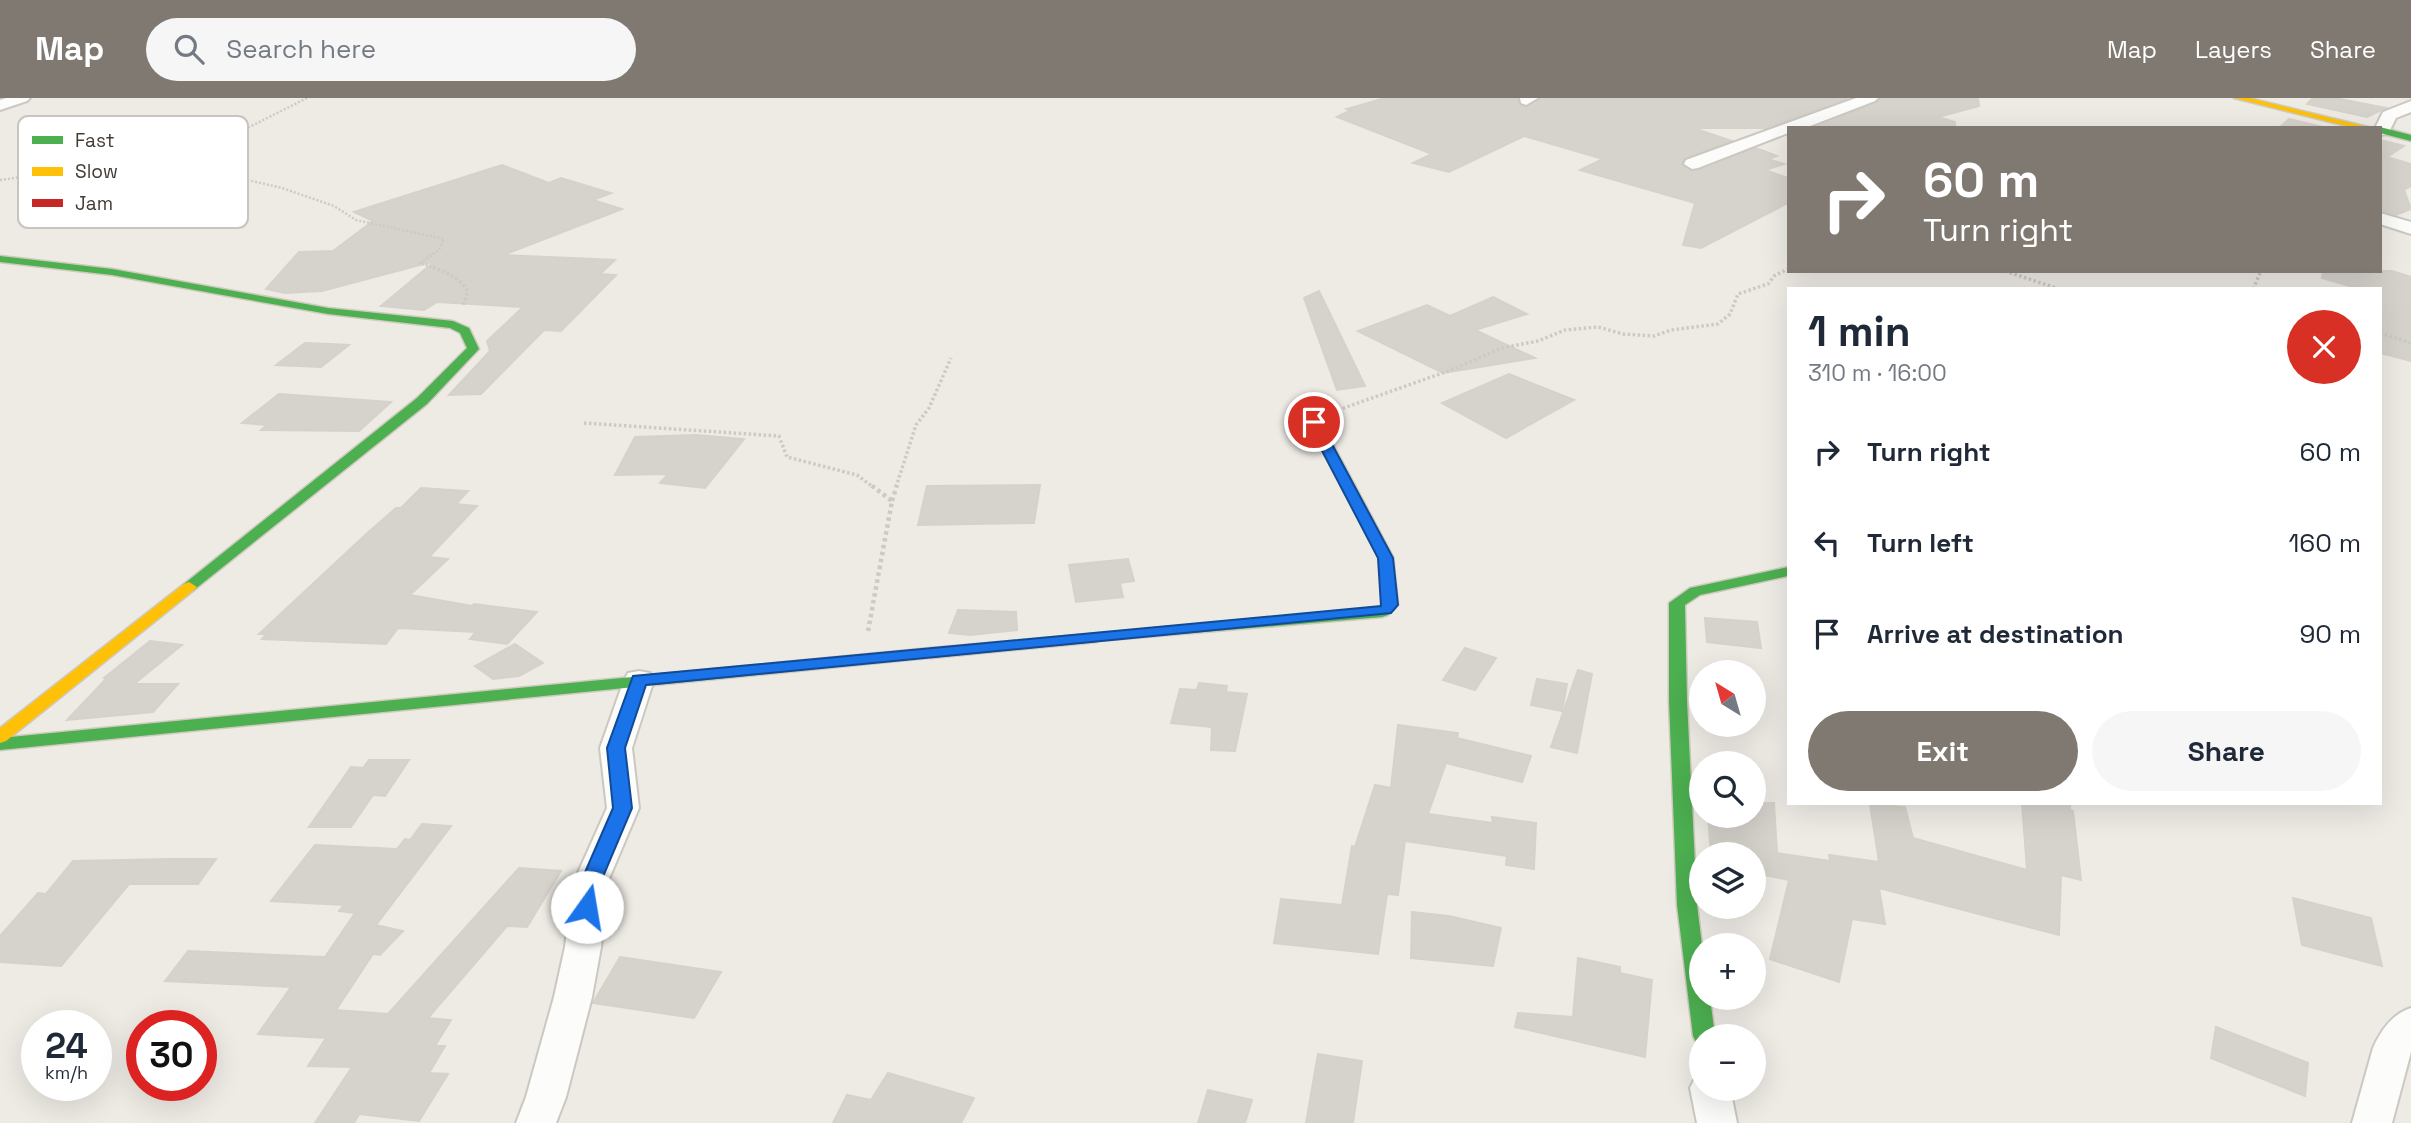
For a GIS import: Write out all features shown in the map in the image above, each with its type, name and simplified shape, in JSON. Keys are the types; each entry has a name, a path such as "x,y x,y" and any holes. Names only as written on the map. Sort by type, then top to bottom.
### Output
{"street":[{"path":"0,105 22,98"},
{"path":"1794,126 1870,98"},
{"path":"2238,98 2360,126"},
{"path":"2380,126 2389,115 2411,106"},
{"path":"1692,164 1787,129"},
{"path":"2382,131 2411,138"},
{"path":"2382,218 2407,224"},
{"path":"0,259 112,272 328,311 453,325 466,331 473,349 422,401 0,737"},
{"path":"0,744 639,680 1385,610 1390,605 1386,558 1314,422"},
{"path":"1702,1024 1687,905 1678,701 1677,603 1695,591 1787,572"},
{"path":"536,1123 546,1097 573,997 583,947 589,886 623,808 616,748 639,680"},
{"path":"2372,1123 2392,1048 2411,1023"},
{"path":"1713,1101 1717,1123"}],"path":[{"path":"248,128 307,98"},
{"path":"0,180 18,178"},
{"path":"248,180 282,188 334,206 356,220 444,239 439,250 420,263 441,270 465,284 468,292 461,309"},
{"path":"1314,422 1346,406 1385,395 1404,385 1451,370 1502,348 1538,341 1565,330 1598,327 1623,334 1654,335 1718,324 1730,314 1738,293 1768,284 1774,275 1787,269"},
{"path":"2011,273 2053,287"},
{"path":"2382,335 2411,343"},
{"path":"865,660 869,621 892,501 916,425 929,408 951,358"},
{"path":"584,423 779,436 787,457 857,475 892,501"}],"building":[{"path":"1385,98 1518,98 1518,104 1525,107 1540,98 1848,98 1767,128 1693,128 1732,141 1685,158 1681,165 1691,171 1756,148 1777,156 1768,159 1784,164 1765,170 1787,178 1787,204 1701,248 1683,245 1695,203 1580,170 1603,159 1524,136 1449,172 1413,163 1432,154 1337,117 1351,110 1347,109"},
{"path":"1881,98 1978,98 1979,106 1938,117 1955,122 1955,126 1818,126 1876,103"},
{"path":"2313,98 2335,98 2386,108 2367,117 2307,104"},
{"path":"2289,119 2319,126 2281,126"},
{"path":"2382,140 2404,146 2387,157 2411,164 2411,186 2404,190 2411,209 2396,215 2382,211"},
{"path":"502,165 549,183 561,178 611,193 593,200 622,209 503,255 615,260 600,274 616,275 561,331 544,330 481,394 449,395 490,351 487,341 523,307 437,302 424,310 381,306 435,261 322,291 285,293 266,289 299,252 333,251 373,221 354,212"},
{"path":"2382,271 2411,277 2411,361 2382,354 2382,287 2353,287 2322,278 2323,273"},
{"path":"1319,291 1365,386 1337,390 1304,298"},
{"path":"1493,297 1527,314 1475,330 1535,358 1443,373 1358,331 1427,305 1450,316"},
{"path":"305,343 349,345 321,367 276,365"},
{"path":"1509,374 1574,400 1506,438 1442,403"},
{"path":"279,394 391,402 359,431 261,430 267,425 242,423"},
{"path":"696,435 744,439 705,488 660,483 668,474 615,475 635,437"},
{"path":"1040,485 1034,523 918,525 927,486"},
{"path":"421,488 468,491 456,504 477,506 429,557 448,559 410,595 472,606 474,604 537,612 507,644 470,639 476,632 398,628 386,644 262,639 266,634 259,634 363,537 396,508 401,508"},
{"path":"1128,559 1134,581 1120,583 1123,597 1076,602 1069,565"},
{"path":"958,610 1016,612 1017,630 970,635 949,633"},
{"path":"1705,618 1757,622 1761,648 1707,642"},
{"path":"150,641 182,645 134,684 178,684 153,712 67,720 106,679 104,678"},
{"path":"515,644 543,663 519,676 493,679 475,666"},
{"path":"1465,648 1496,658 1475,690 1443,680"},
{"path":"1578,670 1592,674 1577,753 1551,747"},
{"path":"1537,679 1567,684 1562,711 1531,705"},
{"path":"1199,683 1227,686 1226,692 1247,694 1235,751 1211,750 1212,727 1171,723 1180,689 1197,690"},
{"path":"1398,725 1458,733 1457,738 1531,756 1522,782 1446,763 1428,814 1493,823 1492,817 1536,823 1534,869 1506,865 1507,856 1405,841 1398,895 1387,894 1378,954 1274,943 1281,899 1342,905 1352,846 1355,847 1375,785 1391,788"},
{"path":"369,760 409,760 385,796 373,795 351,827 309,827 351,767 363,768"},
{"path":"1766,803 1774,803 1777,853 1830,861 1829,855 1879,862 1870,805 1905,807 1913,838 2027,870 2022,805 2070,805 2081,880 2061,875 2059,935 1879,888 1885,924 1852,919 1839,982 1770,959 1789,880 1766,875 1766,842 1710,842 1709,828 1766,828"},
{"path":"422,824 451,826 376,925 403,931 380,955 373,954 336,1010 388,1014 519,868 561,871 527,927 507,926 428,1018 451,1020 435,1046 445,1046 429,1073 448,1074 419,1121 359,1114 354,1123 315,1123 352,1067 308,1066 326,1038 258,1034 291,987 165,981 188,951 325,957 355,913 339,911 344,905 271,901 315,845 397,849 405,839 410,840"},
{"path":"216,859 198,884 129,884 61,966 0,962 0,936 38,893 46,894 73,861"},
{"path":"2293,898 2371,918 2382,966 2302,945"},
{"path":"1412,912 1449,916 1501,928 1493,966 1411,958"},
{"path":"620,957 721,972 694,1018 593,1003"},
{"path":"1578,958 1620,967 1620,973 1652,980 1645,1057 1515,1027 1518,1013 1573,1017"},
{"path":"2216,1027 2308,1063 2305,1096 2211,1058"},
{"path":"1318,1054 1362,1061 1353,1123 1306,1123"},
{"path":"888,1073 974,1098 961,1123 833,1123 847,1095 871,1100"},
{"path":"1208,1090 1252,1100 1245,1123 1198,1123"}],"traffic: fast":[{"path":"2382,131 2411,138"},
{"path":"0,259 112,272 328,311 453,325 465,331 473,349 422,401 189,587"},
{"path":"1091,639 1382,612 1390,605 1386,557 1314,422"},
{"path":"1702,1024 1687,905 1678,701 1677,603 1695,591 1787,572"},
{"path":"0,744 931,653"}],"traffic: slow":[{"path":"2238,98 2359,126"},
{"path":"0,737 189,587"}],"traffic: jam":[{"path":"931,653 1091,639"}],"route":[{"path":"587,907 589,886 623,808 616,748 639,680 1385,610 1390,605 1386,558 1314,422"}]}
